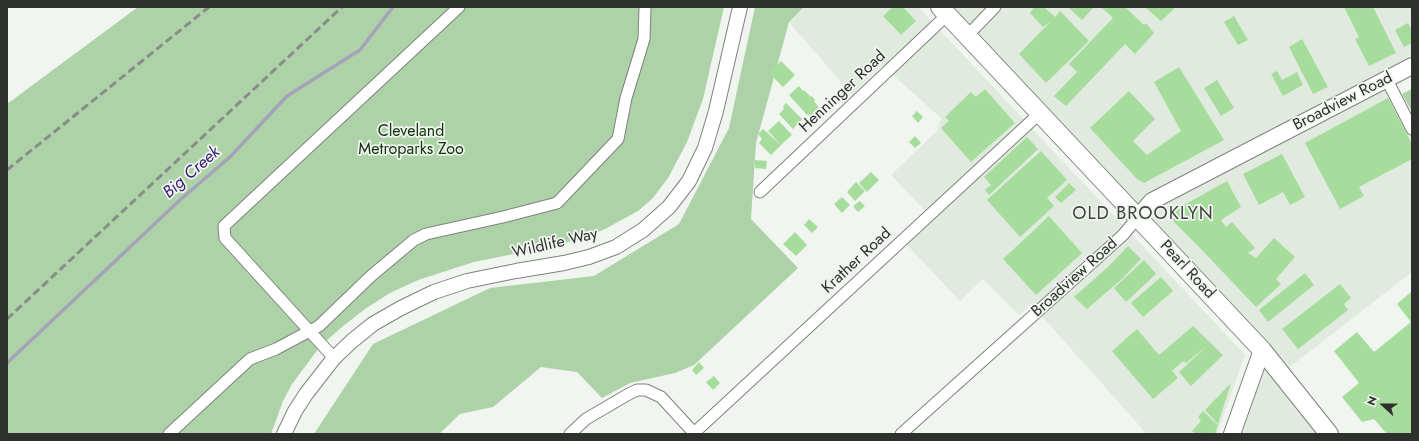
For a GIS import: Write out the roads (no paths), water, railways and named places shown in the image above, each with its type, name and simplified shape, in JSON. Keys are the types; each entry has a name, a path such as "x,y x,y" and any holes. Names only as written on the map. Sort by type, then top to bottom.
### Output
{"main road":[{"name":"Pearl Road","path":"944,11 1262,350 1329,434"},
{"name":"Broadview Road","path":"1138,217 1152,201 1412,66"},
{"path":"1232,434 1262,350"}],"street":[{"path":"334,358 225,238 224,226 459,7"},
{"path":"169,434 250,359 276,349 319,326 371,276 414,240 426,234 557,203 618,140 626,98 644,39 645,7"},
{"name":"Wildlife Way","path":"284,434 295,411 306,394 334,358 373,324 434,292 467,281 564,263 589,257 616,247 644,230 669,207 689,181 705,148 716,110 740,7"},
{"path":"967,36 995,7"},
{"name":"Henninger Road","path":"760,192 944,11"},
{"path":"1387,80 1412,129"},
{"name":"Krather Road","path":"695,433 1040,113"},
{"name":"Broadview Road","path":"901,434 1123,235 1138,217"},
{"path":"570,434 586,419 637,390 646,390 661,397 695,433"}],"waterway":[{"name":"Big Creek","path":"7,363 181,199 230,157 287,96 360,50 393,7"}],"railway":[{"path":"7,170 209,7"},
{"path":"7,319 342,7"}],"district":[{"name":"OLD BROOKLYN","path":"1143,215"}],"park label":[{"name":"Cleveland Metroparks Zoo","path":"411,141"}]}
